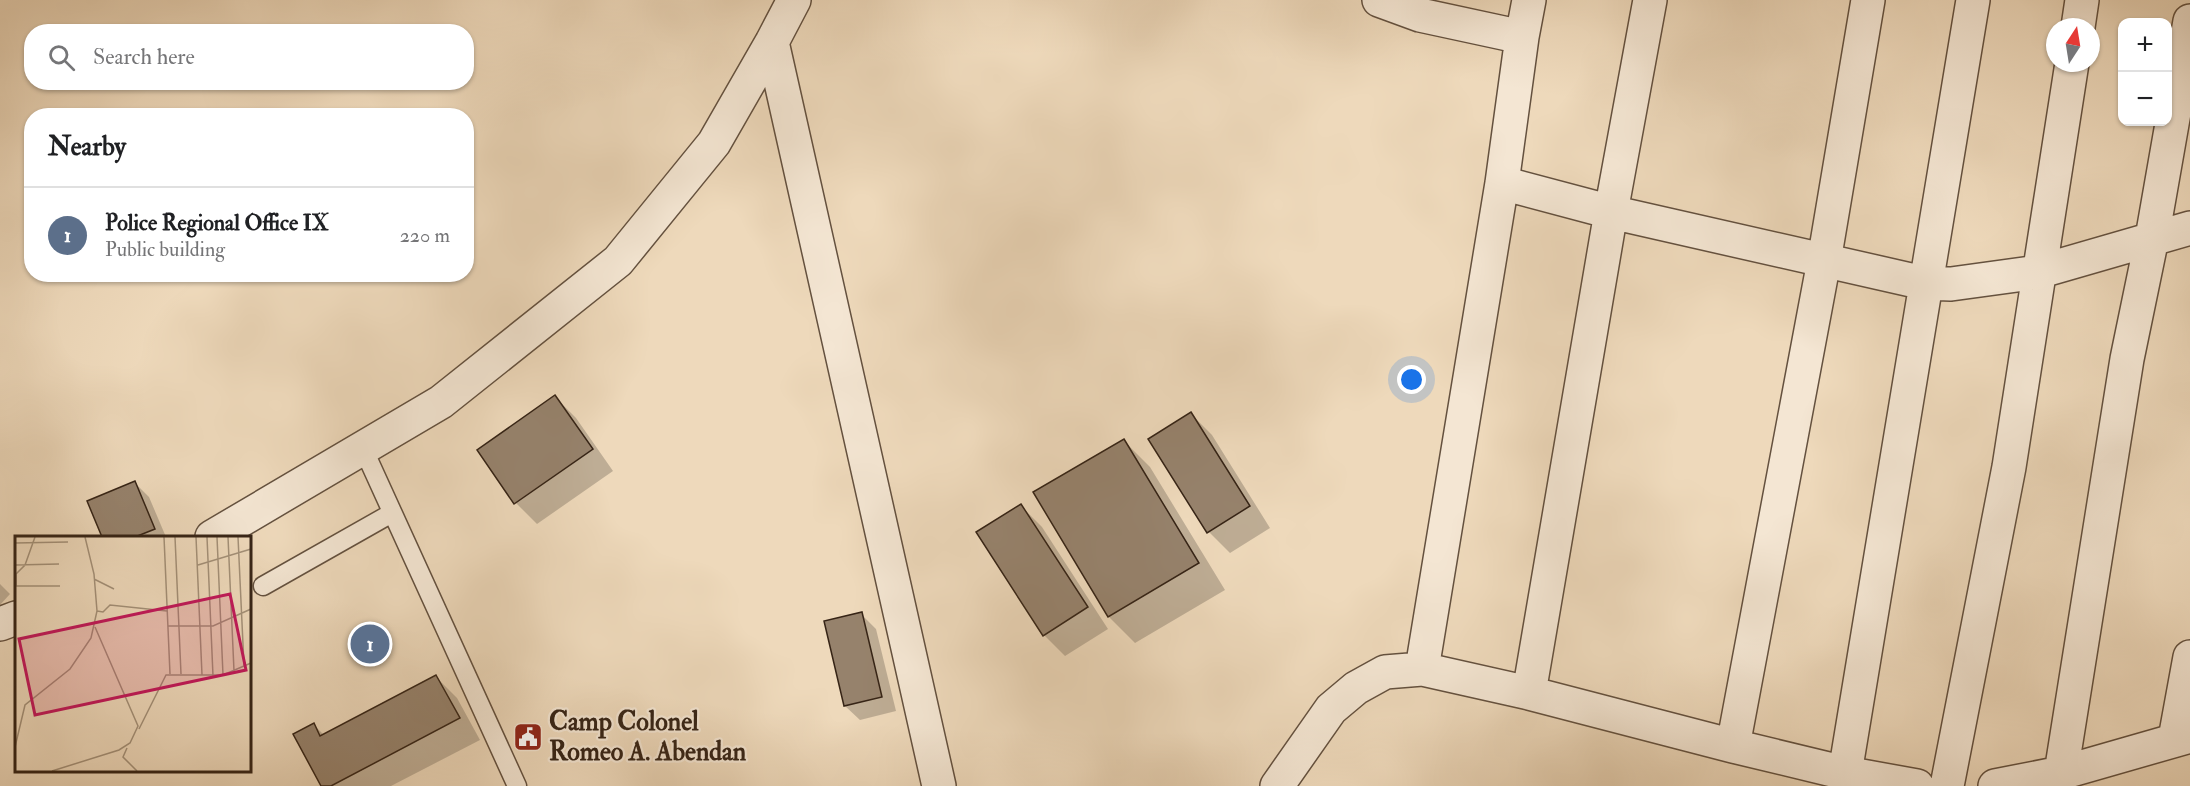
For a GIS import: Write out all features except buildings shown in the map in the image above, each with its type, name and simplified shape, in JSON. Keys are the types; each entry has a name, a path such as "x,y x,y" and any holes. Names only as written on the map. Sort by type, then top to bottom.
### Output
{"street":[{"path":"214,536 441,402 618,261 714,143 794,0"},
{"path":"1379,0 1420,15 1522,37"},
{"path":"1422,669 1502,183 1529,0"},
{"path":"1529,693 1611,212 1650,0"},
{"path":"1733,746 1824,261 1868,0"},
{"path":"1845,772 1924,283 1973,0"},
{"path":"2079,18 2082,0"},
{"path":"2061,773 2127,359 2152,238 2190,21"},
{"path":"772,42 939,786"},
{"path":"1947,786 2009,467 2071,72"},
{"path":"1502,183 1611,212 1924,283 1951,284 2038,273 2190,228"},
{"path":"0,624 15,618"},
{"path":"1995,786 2061,773 2183,738 2190,657"},
{"path":"1277,786 1331,709 1356,688 1385,672 1422,669 1529,693 1733,746 1917,786"}],"lane":[{"path":"363,448 517,786"},
{"path":"264,586 393,513"}],"place":[{"name":"Police Regional Office IX","path":"370,644"},
{"name":"Camp Colonel Romeo A. Abendan","path":"528,737"}]}
